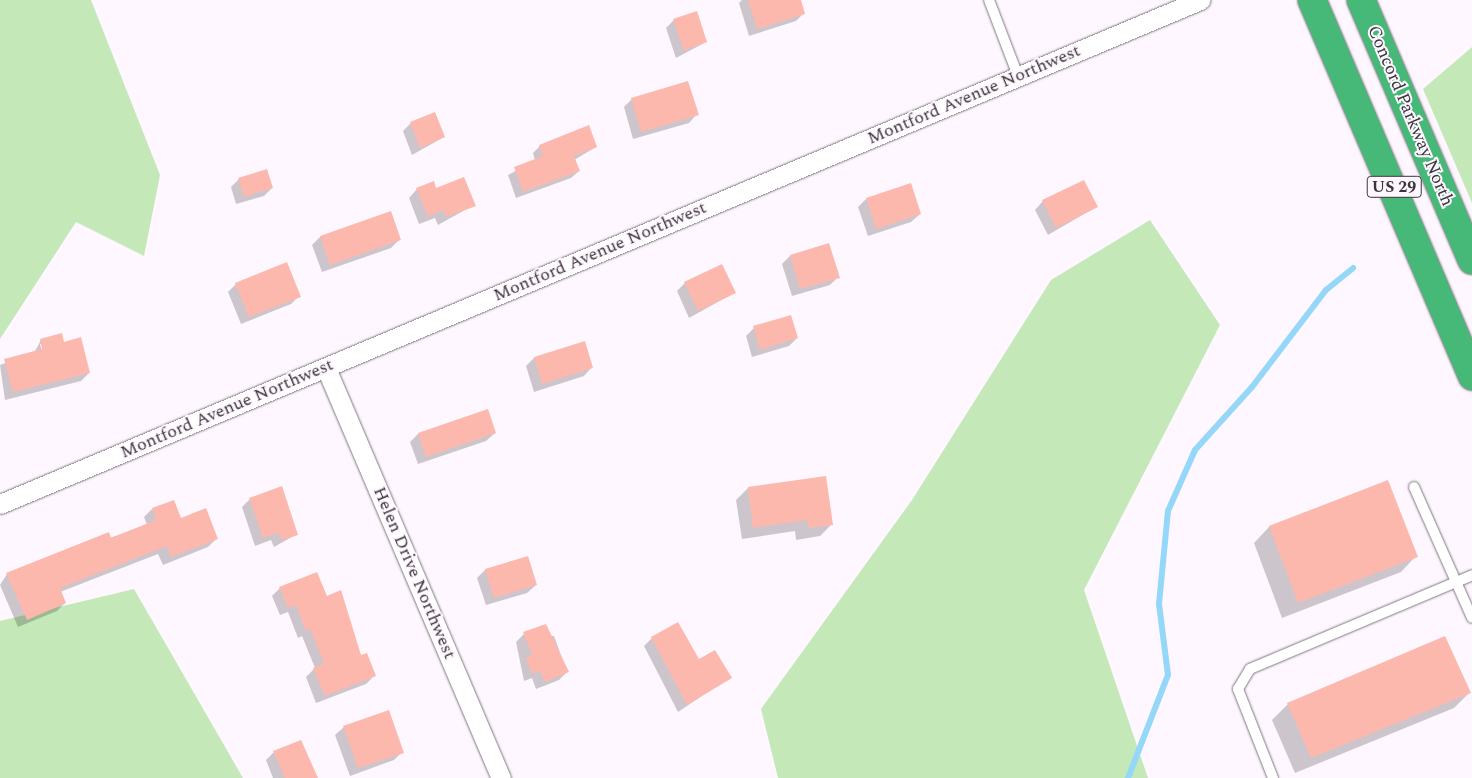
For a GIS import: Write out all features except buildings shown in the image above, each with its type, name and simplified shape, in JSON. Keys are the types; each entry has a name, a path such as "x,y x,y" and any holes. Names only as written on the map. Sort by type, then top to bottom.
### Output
{"highway":[{"name":"US 29","path":"1312,0 1472,376"},
{"name":"Concord Parkway North","path":"1361,0 1472,260"}],"street":[{"name":"Montford Avenue Northwest","path":"0,504 1200,0"},
{"name":"Helen Drive Northwest","path":"326,368 501,778"}],"lane":[{"path":"989,0 1018,76"},
{"path":"1414,487 1472,618"},
{"path":"1273,778 1238,689 1250,669 1472,575"}],"green space":[{"path":"0,0 91,0 160,175 144,256 76,222 0,339"},
{"path":"1472,47 1472,203 1423,89"},
{"path":"1150,220 1220,325 1084,590 1148,778 778,778 761,709 912,500 1051,280"},
{"path":"134,589 243,778 0,778 0,621"}],"waterway":[{"path":"1128,778 1168,675 1159,604 1168,511 1195,450 1252,387 1326,290 1353,268"}]}
